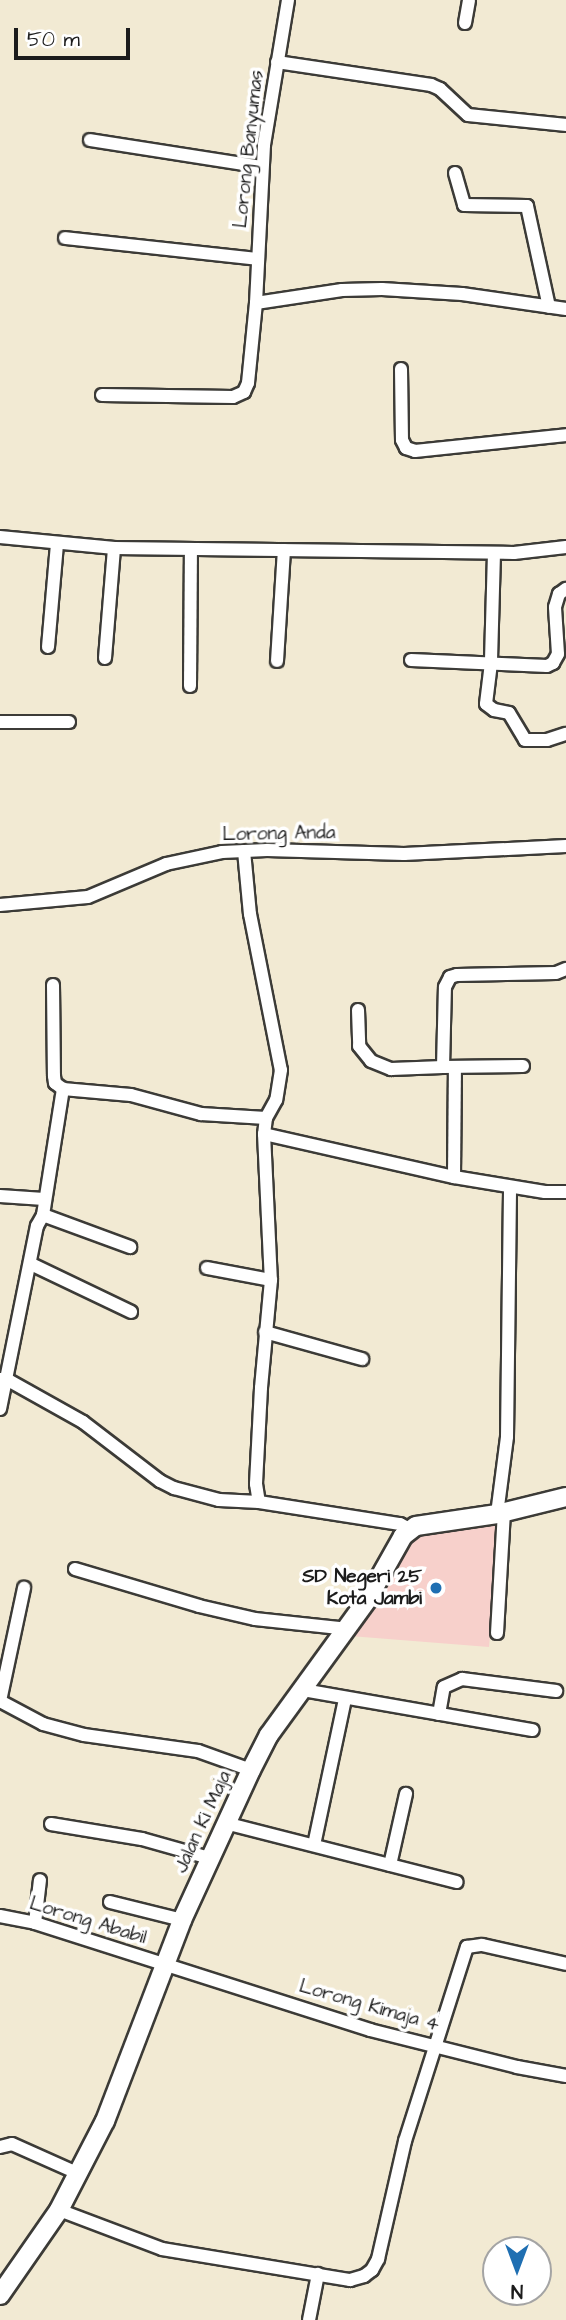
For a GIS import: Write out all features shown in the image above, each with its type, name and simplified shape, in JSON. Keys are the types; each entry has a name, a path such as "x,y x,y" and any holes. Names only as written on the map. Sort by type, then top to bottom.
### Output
{"street":[{"name":"Lorong Banyumas","path":"102,395 233,397 244,392 248,383 256,303 262,167 288,0"},
{"path":"465,23 469,0"},
{"path":"277,62 430,85 440,89 468,115 566,125"},
{"path":"90,140 262,167"},
{"path":"455,173 464,205 527,205 549,307"},
{"path":"65,238 258,259"},
{"path":"256,303 342,290 382,289 462,294 566,309"},
{"path":"401,369 402,440 406,448 415,451 566,435"},
{"path":"0,537 57,545 114,548 494,553 566,547"},
{"path":"48,647 57,545"},
{"path":"105,658 114,548"},
{"path":"190,686 191,549"},
{"path":"276,661 284,550"},
{"path":"494,553 491,663 486,704 494,710 509,713 524,740 547,740 566,734"},
{"path":"411,660 547,666 557,660 555,607 559,594 566,589"},
{"path":"0,722 69,722"},
{"name":"Lorong Anda","path":"0,905 88,897 166,864 244,850 404,854 566,846"},
{"path":"244,850 250,914 281,1070 276,1100 267,1118 264,1134 271,1280 265,1332 256,1484 259,1502"},
{"path":"454,1177 445,987 450,977 556,973 566,969"},
{"path":"53,985 54,1076 55,1083 63,1088 131,1095 201,1114 267,1118"},
{"path":"358,1010 359,1046 371,1061 391,1069 523,1066"},
{"path":"0,1409 37,1226 43,1215 63,1088"},
{"path":"264,1134 454,1177 545,1192 566,1192"},
{"path":"497,1633 500,1514 507,1437 510,1186"},
{"path":"0,1196 44,1199"},
{"path":"43,1215 130,1247"},
{"path":"31,1264 131,1312"},
{"path":"207,1268 271,1280"},
{"path":"265,1332 362,1359"},
{"path":"4,1380 83,1422 160,1482 192,1494 219,1500 259,1502 400,1524 410,1529 500,1514 566,1497"},
{"name":"Jalan Ki Maja","path":"0,2295 59,2210 119,2087 182,1920 225,1823 269,1735 348,1629 410,1529"},
{"path":"75,1569 199,1606 255,1619 348,1629"},
{"path":"24,1587 0,1701 43,1724 84,1735 198,1751 251,1770"},
{"path":"439,1714 444,1687 462,1679 556,1691"},
{"path":"303,1690 533,1730"},
{"path":"313,1846 345,1699"},
{"path":"390,1865 406,1794"},
{"path":"225,1823 457,1882"},
{"path":"51,1824 142,1839 209,1858"},
{"path":"35,1923 40,1880"},
{"path":"110,1902 182,1920"},
{"name":"Lorong Ababil","path":"0,1916 35,1923 164,1964"},
{"path":"59,2210 162,2249 350,2280 364,2276 372,2270 378,2259 405,2141 467,1947 482,1945 566,1964"},
{"name":"Lorong Kimaja 4","path":"164,1964 370,2029 566,2076"},
{"path":"0,2147 12,2144 77,2173"},
{"path":"309,2320 318,2274"}],"shaded area":[{"name":"SD Negeri 25 Kota Jambi","path":"500,1524 489,1647 350,1636 406,1540 427,1528"}],"place":[{"name":"SD Negeri 25 Kota Jambi","path":"436,1588"}]}
